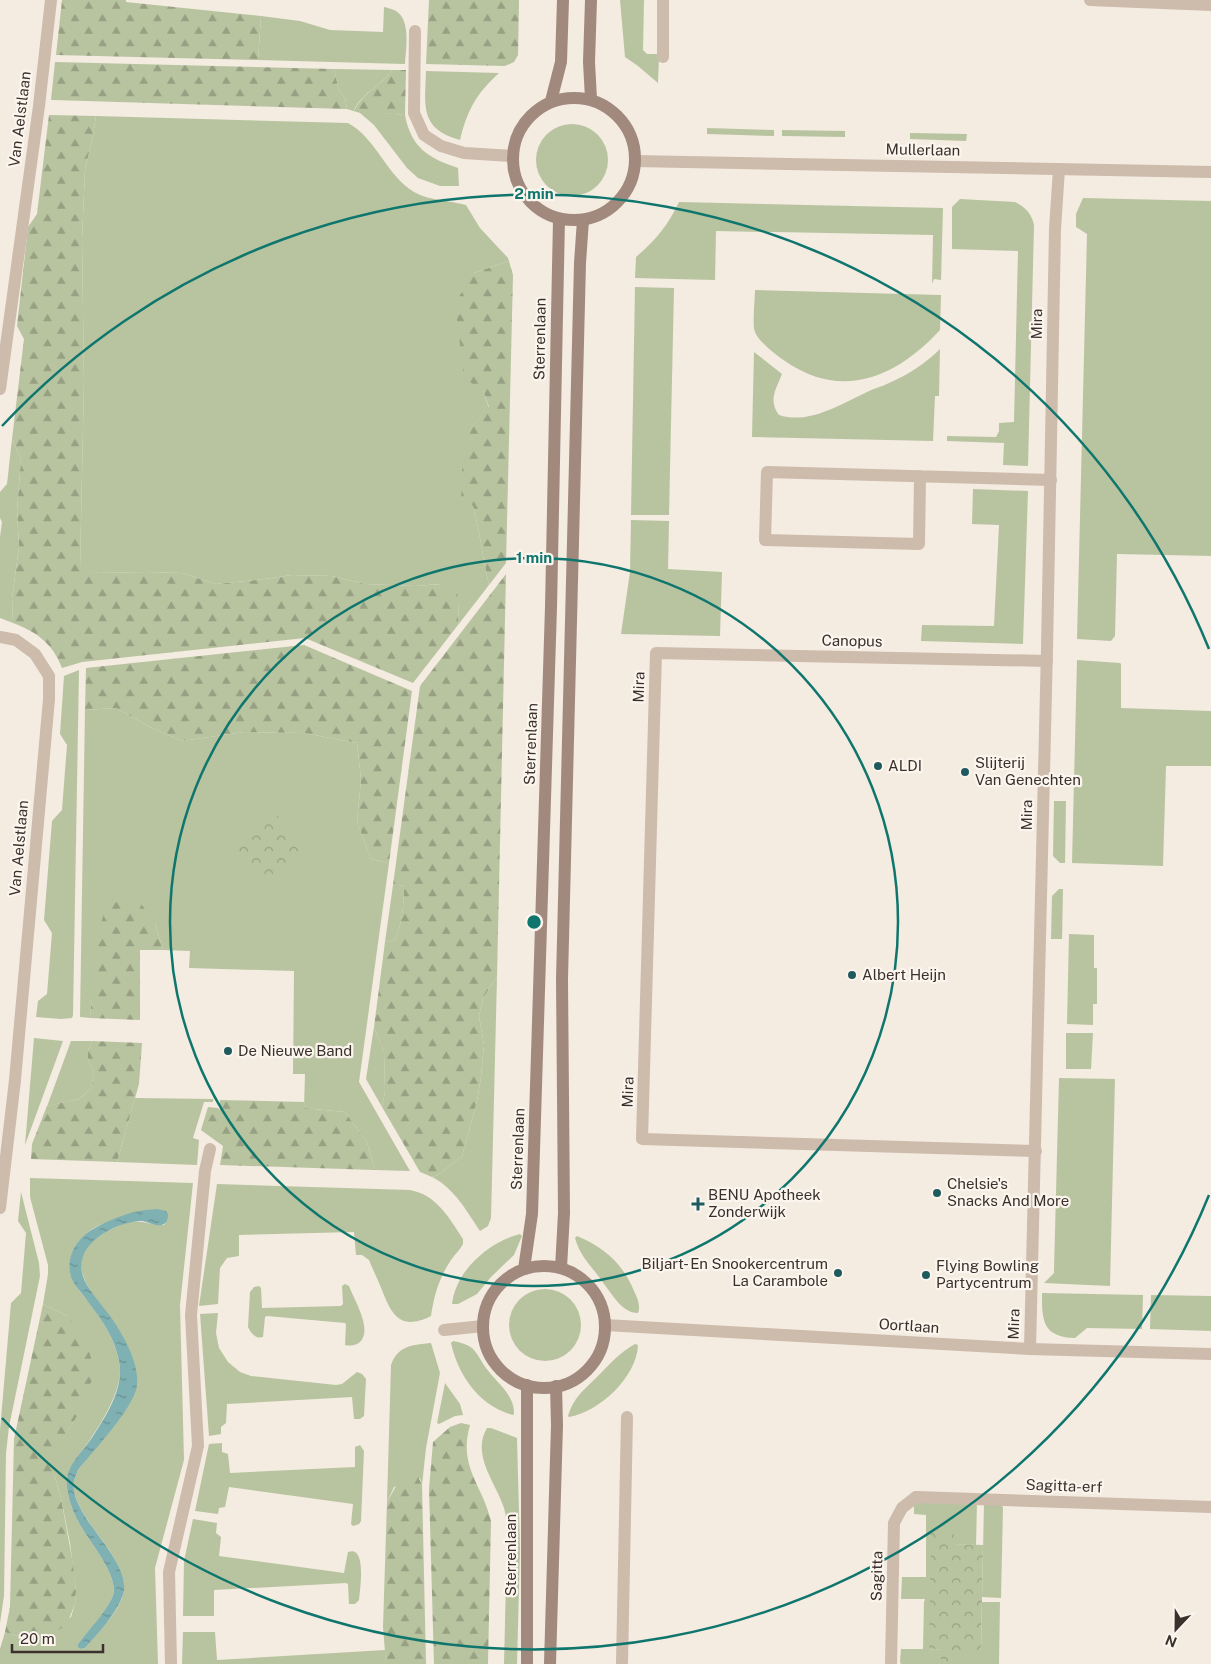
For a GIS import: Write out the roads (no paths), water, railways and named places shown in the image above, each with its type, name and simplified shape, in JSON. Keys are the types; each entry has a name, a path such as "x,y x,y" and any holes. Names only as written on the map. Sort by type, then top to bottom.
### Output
{"street":[{"name":"Van Aelstlaan","path":"0,389 39,106 51,0"},
{"path":"551,101 561,62 563,0"},
{"path":"591,0 589,62 591,99"},
{"path":"663,0 663,57"},
{"path":"1090,0 1211,5"},
{"path":"415,32 414,113 424,135 441,146 464,153 512,156"},
{"path":"571,97 591,99 609,108 623,122 633,140 636,161 634,174 620,200 609,209 597,216 583,220 559,219 540,210 525,196 515,177 512,156 517,135 528,118 538,108 551,101 571,97"},
{"name":"Mullerlaan","path":"636,161 1211,172"},
{"name":"Mira","path":"1030,1349 1047,661 1055,229 1059,169"},
{"name":"Sterrenlaan","path":"524,1269 532,1214 551,607 559,219"},
{"path":"561,1268 564,1223 562,979 579,276 583,220"},
{"path":"920,476 918,544 765,540 766,472 920,476 1051,480"},
{"name":"Van Aelstlaan","path":"0,637 16,640 35,654 49,676 5,1127 0,1208"},
{"name":"Mira","path":"656,653 642,1139 1036,1151"},
{"name":"Canopus","path":"656,653 1047,661"},
{"path":"171,1664 169,1572 198,1446 191,1315 205,1171 210,1149"},
{"path":"542,1266 561,1268 578,1276 592,1289 602,1306 605,1325 604,1342 597,1358 587,1371 573,1381 556,1386 527,1386 513,1379 497,1366 486,1347 483,1326 486,1308 494,1291 508,1278 524,1269 542,1266"},
{"name":"Oortlaan","path":"605,1325 1030,1349 1211,1354"},
{"path":"444,1330 483,1326"},
{"name":"Sterrenlaan","path":"527,1386 527,1664"},
{"path":"550,1664 557,1425 556,1386"},
{"path":"622,1664 627,1417"},
{"name":"Sagitta-erf","path":"916,1497 1211,1507"},
{"name":"Sagitta","path":"891,1664 894,1524 902,1508 916,1497"}],"water":[{"path":"157,1209 166,1211 168,1214 168,1220 165,1223 159,1225 142,1221 134,1222 106,1232 90,1245 82,1260 81,1267 84,1280 116,1325 129,1348 137,1383 135,1393 125,1412 78,1470 74,1481 75,1495 81,1509 111,1553 124,1581 123,1595 116,1610 85,1648 81,1649 78,1647 78,1644 105,1610 112,1598 114,1589 108,1569 82,1529 74,1512 67,1491 67,1481 72,1464 96,1432 111,1406 118,1387 120,1369 113,1341 98,1315 72,1280 70,1270 71,1255 82,1237 93,1229 124,1215"}],"place":[{"name":"ALDI","path":"878,766"},
{"name":"Slijterij Van Genechten","path":"965,772"},
{"name":"Albert Heijn","path":"852,975"},
{"name":"De Nieuwe Band","path":"228,1051"},
{"name":"Chelsie's Snacks And More","path":"937,1193"},
{"name":"BENU Apotheek Zonderwijk","path":"698,1204"},
{"name":"Biljart- En Snookercentrum La Carambole","path":"838,1273"},
{"name":"Flying Bowling Partycentrum","path":"926,1275"}]}
